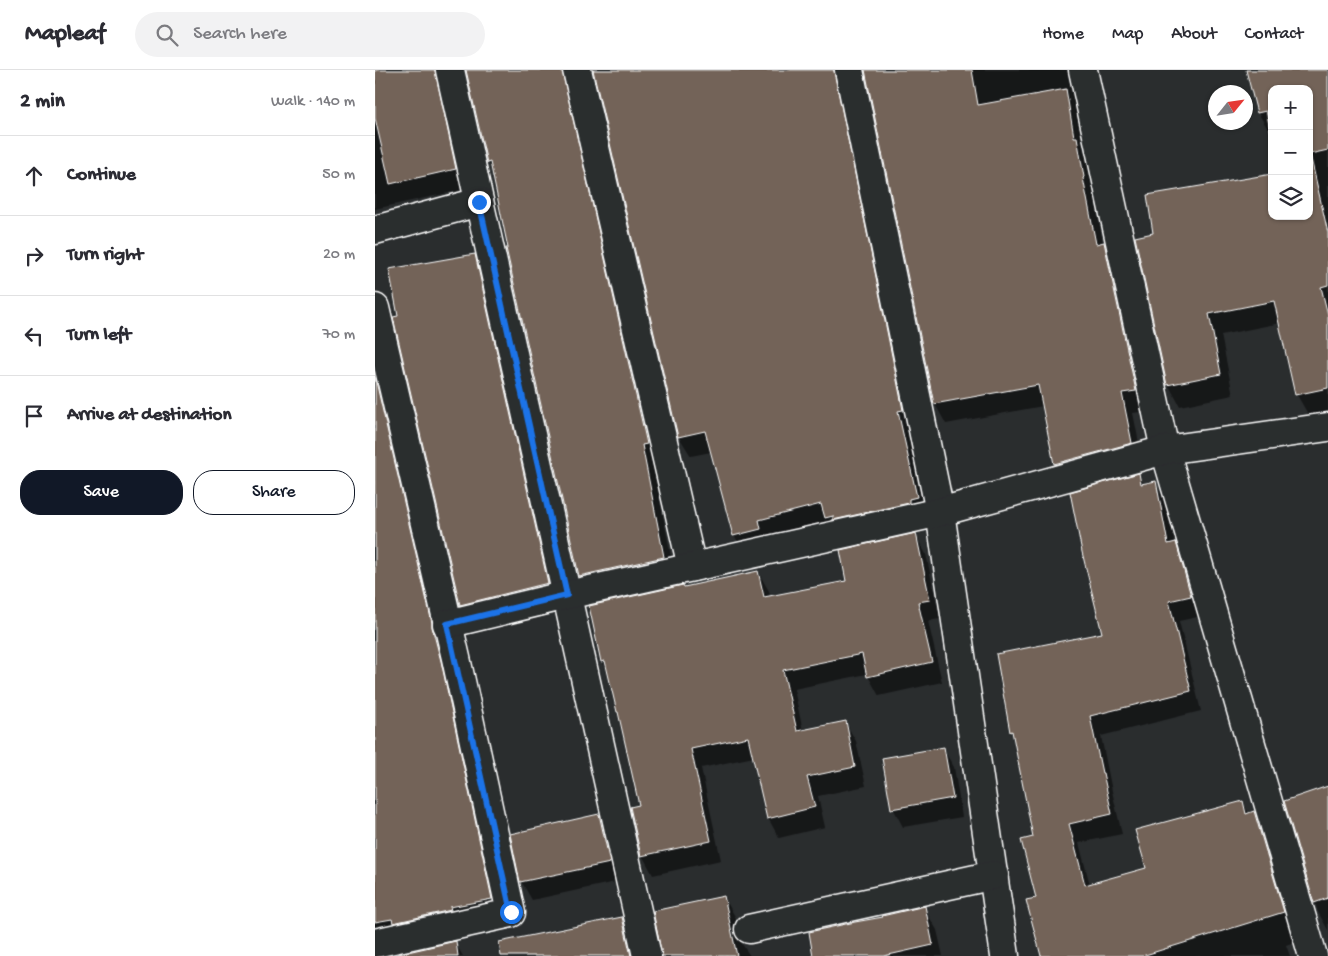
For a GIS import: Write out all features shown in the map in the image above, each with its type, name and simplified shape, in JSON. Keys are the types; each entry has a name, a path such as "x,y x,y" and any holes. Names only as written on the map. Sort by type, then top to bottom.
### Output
{"street":[{"path":"450,70 647,956"},
{"path":"577,70 692,567"},
{"path":"849,70 940,512 1005,956"},
{"path":"1083,70 1165,450 1313,956"},
{"path":"375,230 479,202"},
{"path":"375,308 511,912 375,943"},
{"path":"447,624 567,595 940,512 1165,450 1328,427"},
{"path":"749,929 994,875"}],"building":[{"path":"375,70 435,70 456,169 390,184 375,118"},
{"path":"466,70 562,70 647,444 642,445 664,557 579,576 506,248 508,248 490,162 487,163"},
{"path":"593,70 834,70 903,410 898,411 917,497 909,499 909,503 833,520 833,516 825,518 821,504 759,520 761,529 733,536 705,431 678,437"},
{"path":"865,70 972,70 978,105 1066,89 1074,137 1077,137 1096,244 1104,242 1136,391 1122,393 1132,443 1054,464 1038,385 934,404"},
{"path":"1246,70 1328,70 1328,150 1313,153 1313,85 1268,85 1268,120 1266,111 1257,113 1253,97 1253,85 1250,85"},
{"path":"1313,167 1328,233 1328,285 1321,287 1328,315 1328,388 1295,395 1274,301 1209,314 1221,374 1167,385 1135,237 1153,233 1147,195 1268,175 1268,220 1313,220"},
{"path":"475,254 548,583 460,605 393,317 398,316 389,269"},
{"path":"375,377 441,661 492,899 450,907 451,910 393,923 392,919 375,922"},
{"path":"1139,473 1141,484 1156,481 1168,544 1176,542 1191,596 1169,601 1191,691 1090,716 1112,814 1069,824 1085,885 1146,868 1135,830 1243,801 1246,814 1254,811 1284,912 1142,956 1041,956 1026,900 1036,898 1021,840 1033,837 1012,731 1010,732 996,654 1102,633 1082,552 1070,492"},
{"path":"916,533 930,600 918,602 932,662 867,677 862,654 783,670 797,731 846,721 855,767 807,777 815,807 767,819 748,737 691,749 711,841 641,856 630,807 639,805 618,712 605,661 601,662 589,606 683,585 684,587 758,571 764,597 846,581 840,550"},
{"path":"944,747 953,798 891,809 882,758"},
{"path":"1328,786 1328,898 1314,903 1284,801"},
{"path":"599,814 610,863 520,882 510,834"},
{"path":"724,896 737,956 662,956 653,911"},
{"path":"925,906 933,945 884,956 813,956 809,932 883,917"},
{"path":"622,917 631,956 501,956 499,942"},
{"path":"456,941 458,956 400,956 399,954"}],"route":[{"path":"479,202 567,595 447,624 511,912"}]}
